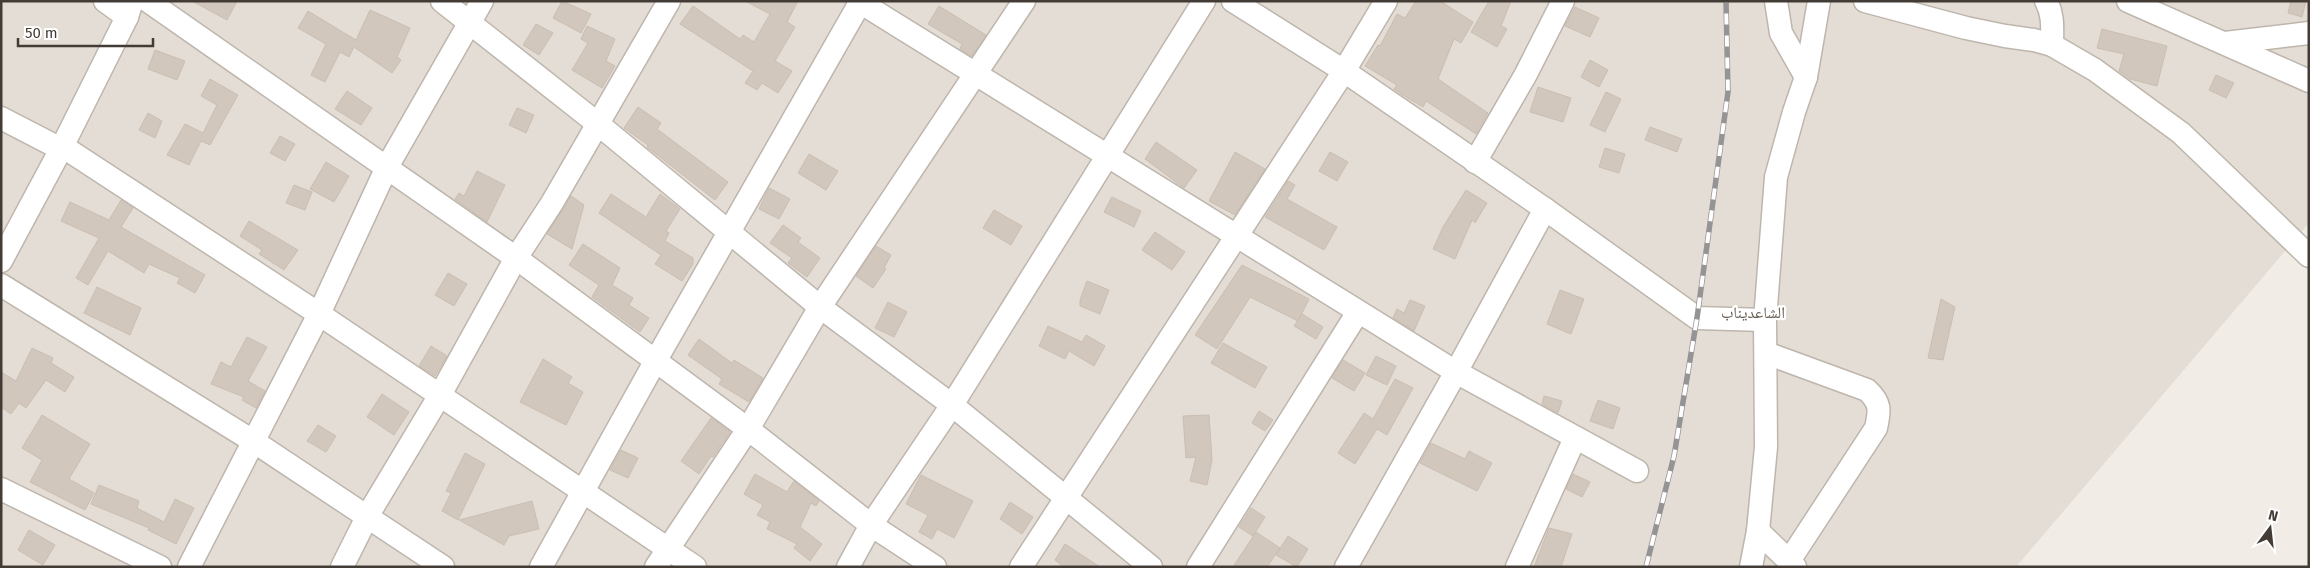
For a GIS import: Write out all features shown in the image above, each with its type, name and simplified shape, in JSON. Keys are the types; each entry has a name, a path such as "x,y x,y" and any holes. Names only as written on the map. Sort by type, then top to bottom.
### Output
{"street":[{"path":"1,261 62,147 130,9 105,1"},
{"path":"148,1 516,258 748,429 871,525 935,567"},
{"path":"442,1 470,25 598,124 820,307 952,405 1151,567"},
{"path":"189,567 319,314 387,167 470,25 482,1"},
{"path":"342,567 368,516 440,396 516,258 552,203 669,1"},
{"path":"656,567 748,429 820,307 1024,1"},
{"path":"848,567 871,525 952,405 1204,1"},
{"path":"1233,1 1344,72 1544,209 1697,318 1765,320"},
{"path":"1021,567 1344,72 1386,1"},
{"path":"1475,162 1526,74 1563,1"},
{"path":"1776,1 1782,33 1806,77"},
{"path":"1751,567 1758,531 1766,447 1765,320 1776,177 1806,77 1819,1"},
{"path":"1865,1 1966,28 2052,45 2095,70 2181,133 2309,256"},
{"path":"2046,1 2050,8 2053,25 2052,45"},
{"path":"2128,1 2309,81"},
{"path":"540,567 860,2 1456,372 1637,471"},
{"path":"2224,43 2309,33"},
{"path":"1,118 62,147 319,314 695,567"},
{"path":"1346,567 1456,372 1544,209"},
{"path":"1,285 253,441 443,567"},
{"path":"1198,567 1358,312"},
{"path":"1758,531 1792,564 1876,428 1879,413 1877,400 1867,390 1766,353"},
{"path":"1517,567 1575,438"},
{"path":"1,490 160,567"}],"shaded area":[{"path":"1,1 2309,1 2309,223 2016,567 1,567"}],"building":[{"path":"192,1 237,1 227,20"},
{"path":"562,1 591,14 581,33 553,18"},
{"path":"745,1 798,1 787,22 795,27 775,61 792,71 778,93 762,83 757,90 745,83 753,71 680,24 693,6 740,39 743,35 754,42 770,14"},
{"path":"1416,1 1440,1 1473,22 1461,43 1454,39 1438,79 1488,113 1476,134 1426,101 1423,107 1406,97 1394,89 1397,85 1365,66 1378,45 1380,46 1397,14 1405,18"},
{"path":"1489,1 1511,1 1501,26 1507,29 1497,47 1471,32"},
{"path":"2291,1 2306,1 2302,17 2288,13"},
{"path":"939,6 986,35 972,56 960,49 962,44 928,24"},
{"path":"1575,7 1599,18 1590,37 1565,26"},
{"path":"370,10 410,28 397,57 401,60 392,73 354,47 349,57 340,52 325,82 311,75 326,44 298,28 308,11 356,40"},
{"path":"536,24 553,33 539,55 523,45"},
{"path":"587,26 615,39 606,61 615,66 602,88 572,70 588,43 581,39"},
{"path":"2102,29 2167,46 2157,86 2130,79 2119,71 2124,54 2097,48"},
{"path":"155,50 185,61 177,80 148,69"},
{"path":"1590,60 1608,70 1599,87 1581,77"},
{"path":"2216,75 2234,83 2226,98 2209,90"},
{"path":"210,79 238,95 210,145 201,141 189,165 167,155 185,124 203,133 217,105 201,96"},
{"path":"1538,87 1571,98 1563,122 1530,112"},
{"path":"347,91 372,108 361,125 335,109"},
{"path":"1606,92 1621,99 1605,132 1590,125"},
{"path":"638,107 661,123 657,129 728,182 715,200 647,147 648,145 624,128"},
{"path":"517,108 534,115 526,133 509,125"},
{"path":"148,113 162,121 155,138 139,130"},
{"path":"1650,127 1682,139 1677,152 1645,140"},
{"path":"280,136 295,144 285,161 270,153"},
{"path":"1156,142 1197,170 1184,188 1145,159"},
{"path":"1605,148 1625,154 1619,173 1599,167"},
{"path":"1235,152 1265,169 1235,215 1209,201"},
{"path":"1330,152 1348,162 1337,181 1319,171"},
{"path":"809,154 838,171 826,190 798,173"},
{"path":"326,162 349,176 334,202 310,189"},
{"path":"477,171 505,185 487,222 455,199 459,193 464,196"},
{"path":"1288,181 1295,185 1287,199 1337,227 1324,250 1265,217"},
{"path":"294,185 312,192 305,210 286,203"},
{"path":"769,188 790,199 779,219 759,209"},
{"path":"1466,190 1487,203 1475,223 1472,220 1455,259 1433,249 1443,227"},
{"path":"611,194 646,217 660,194 680,209 666,231 669,233 665,241 693,258 693,264 682,281 655,264 661,255 599,213"},
{"path":"571,196 584,205 572,249 547,234"},
{"path":"1112,197 1141,211 1134,227 1104,212"},
{"path":"121,200 133,208 121,227 205,275 195,293 177,283 180,278 149,264 144,273 108,251 88,285 76,278 99,238 61,221 70,202 109,220"},
{"path":"994,210 1022,226 1011,245 983,228"},
{"path":"249,221 298,250 284,270 259,254 262,250 240,236"},
{"path":"783,225 801,238 798,242 820,258 807,277 788,263 792,258 770,243"},
{"path":"1155,232 1185,252 1172,270 1142,250"},
{"path":"583,244 620,268 612,285 633,298 629,305 649,318 640,332 592,297 599,285 569,265"},
{"path":"876,246 891,255 884,268 886,269 873,288 856,276"},
{"path":"1242,265 1309,299 1298,321 1250,297 1217,349 1195,335"},
{"path":"448,273 467,284 454,306 435,295"},
{"path":"1087,281 1109,290 1100,314 1080,306 1080,300"},
{"path":"97,287 141,308 130,335 84,313"},
{"path":"1560,290 1584,299 1571,334 1547,324"},
{"path":"1941,299 1955,307 1943,360 1928,358"},
{"path":"1410,300 1425,306 1414,331 1393,318 1397,309 1404,313"},
{"path":"888,302 907,312 894,337 875,328"},
{"path":"1302,314 1323,327 1316,339 1294,326"},
{"path":"1048,326 1082,342 1086,335 1105,346 1094,366 1069,351 1065,359 1039,346"},
{"path":"247,337 267,347 248,381 265,391 256,408 242,400 244,397 211,384 221,362 231,367"},
{"path":"699,339 732,363 734,360 763,378 749,402 719,384 722,379 688,355"},
{"path":"1223,343 1267,367 1255,388 1211,363"},
{"path":"431,346 447,356 435,376 419,366"},
{"path":"32,348 53,358 51,363 74,377 65,392 46,380 26,408 19,403 11,414 1,407 1,372 16,381"},
{"path":"1376,356 1396,366 1387,385 1366,375"},
{"path":"543,359 572,377 568,383 583,392 566,425 520,402"},
{"path":"1343,360 1365,373 1354,391 1332,378"},
{"path":"1395,379 1413,388 1387,435 1377,429 1355,464 1338,453 1364,413 1373,419"},
{"path":"382,394 409,412 394,435 367,417"},
{"path":"1544,396 1562,401 1558,413 1542,404"},
{"path":"1598,400 1620,408 1613,429 1590,421"},
{"path":"1259,411 1273,420 1265,431 1252,423"},
{"path":"42,415 90,444 69,479 94,493 85,510 30,482 42,460 22,448"},
{"path":"1209,415 1212,460 1207,485 1190,481 1196,457 1186,458 1183,416"},
{"path":"711,418 730,432 699,474 681,461"},
{"path":"318,425 336,436 326,452 307,441"},
{"path":"1431,443 1465,459 1469,451 1492,463 1477,491 1420,463"},
{"path":"621,450 638,458 628,478 610,470"},
{"path":"465,453 485,464 458,520 442,511 451,493 446,491"},
{"path":"755,474 787,492 794,481 819,501 816,506 811,503 800,527 822,544 810,561 794,548 797,544 767,529 770,522 757,515 763,505 744,494"},
{"path":"1573,474 1590,482 1582,497 1566,489"},
{"path":"921,475 973,501 954,538 937,529 932,539 919,532 928,515 906,504"},
{"path":"99,485 139,501 137,508 164,522 175,499 194,508 176,544 148,530 149,528 91,504"},
{"path":"532,501 539,529 509,536 504,545 459,520"},
{"path":"1010,502 1033,517 1022,534 1000,519"},
{"path":"1251,508 1265,517 1253,536 1239,527"},
{"path":"1549,528 1572,534 1561,567 1534,567"},
{"path":"29,530 55,545 43,565 18,550"},
{"path":"1256,532 1280,548 1267,567 1233,567"},
{"path":"1288,536 1308,549 1297,567 1276,555"},
{"path":"1065,544 1100,567 1064,567 1055,560"}],"railway":[{"path":"1646,567 1674,456 1697,318 1728,92 1726,1"}],"district":[{"name":"الشاعديناب","path":"1753,312"}]}
